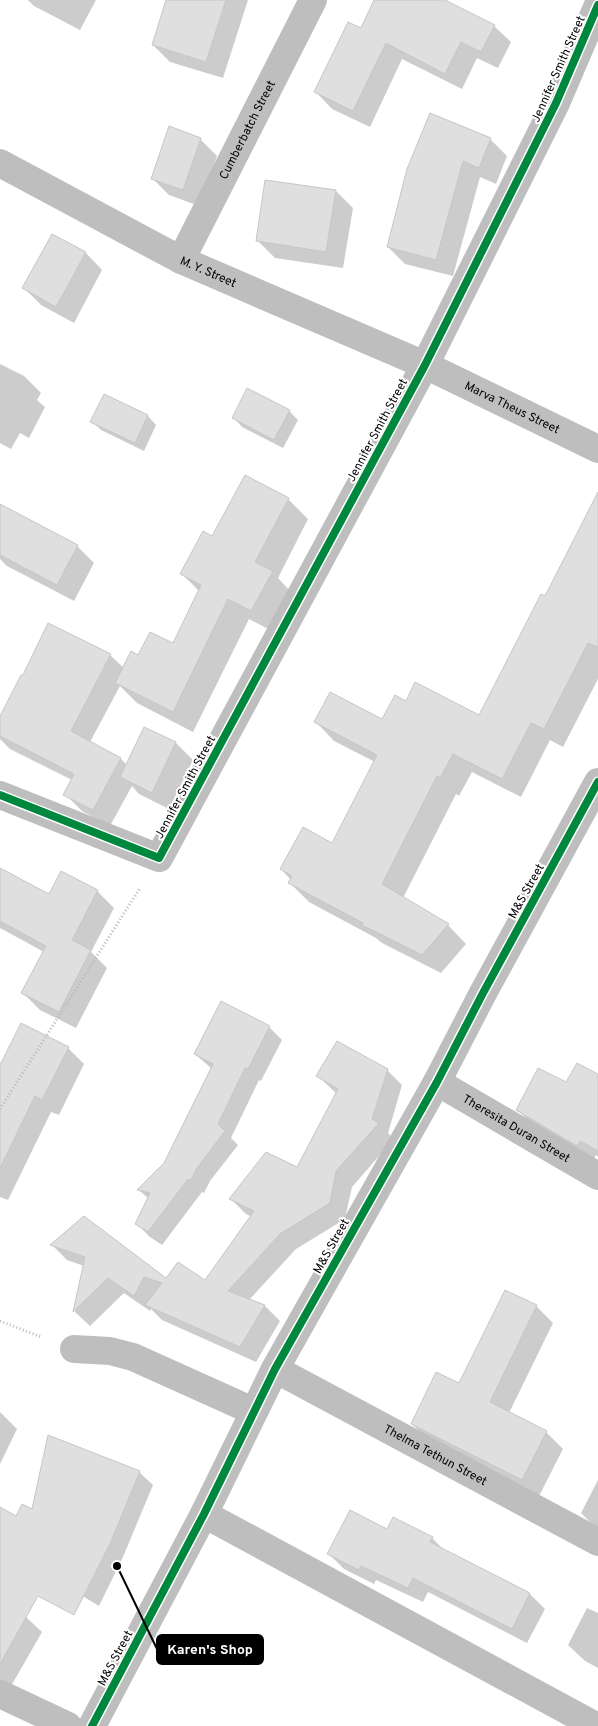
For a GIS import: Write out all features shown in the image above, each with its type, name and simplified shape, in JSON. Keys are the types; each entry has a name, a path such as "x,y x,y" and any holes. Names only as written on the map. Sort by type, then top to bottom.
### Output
{"street":[{"name":"Cumberbatch Street","path":"181,260 313,0"},
{"name":"Jennifer Smith Street","path":"159,858 425,365 556,103 598,5"},
{"name":"M. Y. Street","path":"0,163 181,260 425,365"},
{"name":"Marva Theus Street","path":"425,365 598,449"},
{"name":"M&S Street","path":"92,1726 204,1514 275,1369 437,1082 483,993 591,813 598,782"},
{"path":"0,795 159,858"},
{"name":"Theresita Duran Street","path":"437,1082 598,1176"},
{"path":"74,1349 110,1351 133,1357 253,1411"},
{"name":"Thelma Tethun Street","path":"275,1369 598,1542"},
{"path":"204,1514 596,1726"},
{"path":"0,1694 68,1726"}],"path":[{"path":"0,1108 159,858"},
{"path":"0,1321 74,1349"}],"building":[{"path":"166,0 226,0 206,62 152,45"},
{"path":"374,0 445,0 495,25 481,52 461,42 445,74 386,43 353,111 314,92 348,22 361,28"},
{"path":"430,113 491,138 479,168 463,161 436,260 387,247 407,169"},
{"path":"169,126 201,138 183,190 151,179"},
{"path":"265,180 336,190 326,252 256,241"},
{"path":"52,234 86,252 56,307 22,288"},
{"path":"247,388 290,410 274,440 232,418"},
{"path":"104,394 148,415 135,443 90,422"},
{"path":"245,475 289,498 255,562 273,571 251,611 228,599 173,712 115,683 131,651 138,655 150,632 173,643 201,585 180,574 203,531 212,536"},
{"path":"598,492 598,647 588,643 544,729 531,723 502,779 453,754 440,778 437,776 382,884 449,924 422,955 362,925 363,923 288,883 292,876 280,869 303,827 332,843 377,755 314,722 330,692 382,719 395,695 406,701 415,682 479,715 541,594 545,596"},
{"path":"0,504 78,545 57,585 0,555"},
{"path":"48,623 111,654 71,731 121,758 93,810 63,795 74,774 0,736 0,716 21,675 23,675"},
{"path":"144,727 176,742 152,793 120,777"},
{"path":"0,868 49,894 61,871 98,890 72,940 91,950 59,1012 21,993 46,946 0,921"},
{"path":"221,1001 270,1026 248,1069 245,1068 218,1124 225,1131 197,1168 191,1180 188,1179 148,1232 135,1224 150,1193 137,1190 164,1163 213,1064 194,1054"},
{"path":"21,1023 69,1047 42,1100 35,1096 0,1168 0,1065"},
{"path":"337,1041 388,1069 372,1119 379,1123 336,1171 330,1203 280,1234 228,1291 265,1305 240,1347 145,1305 162,1283 144,1277 134,1296 108,1278 73,1312 85,1257 50,1245 84,1216 166,1278 178,1262 205,1280 254,1211 229,1199 266,1152 297,1167 338,1089 316,1076"},
{"path":"577,1063 598,1074 598,1151 580,1141 577,1146 516,1110 538,1068 566,1082"},
{"path":"505,1290 537,1305 490,1402 547,1431 522,1480 411,1424 436,1372 459,1383"},
{"path":"48,1435 140,1471 110,1544 74,1615 38,1596 0,1664 0,1507 16,1516 22,1504 32,1509"},
{"path":"350,1510 387,1529 393,1517 433,1537 430,1542 530,1593 512,1629 413,1578 408,1588 361,1566 359,1570 327,1554"}],"cycle path":[{"path":"0,795 159,858 425,365 556,103 598,5"},
{"path":"92,1726 204,1514 275,1369 437,1082 483,993 598,782"}],"place":[{"name":"Karen's Shop","path":"117,1566"}]}
